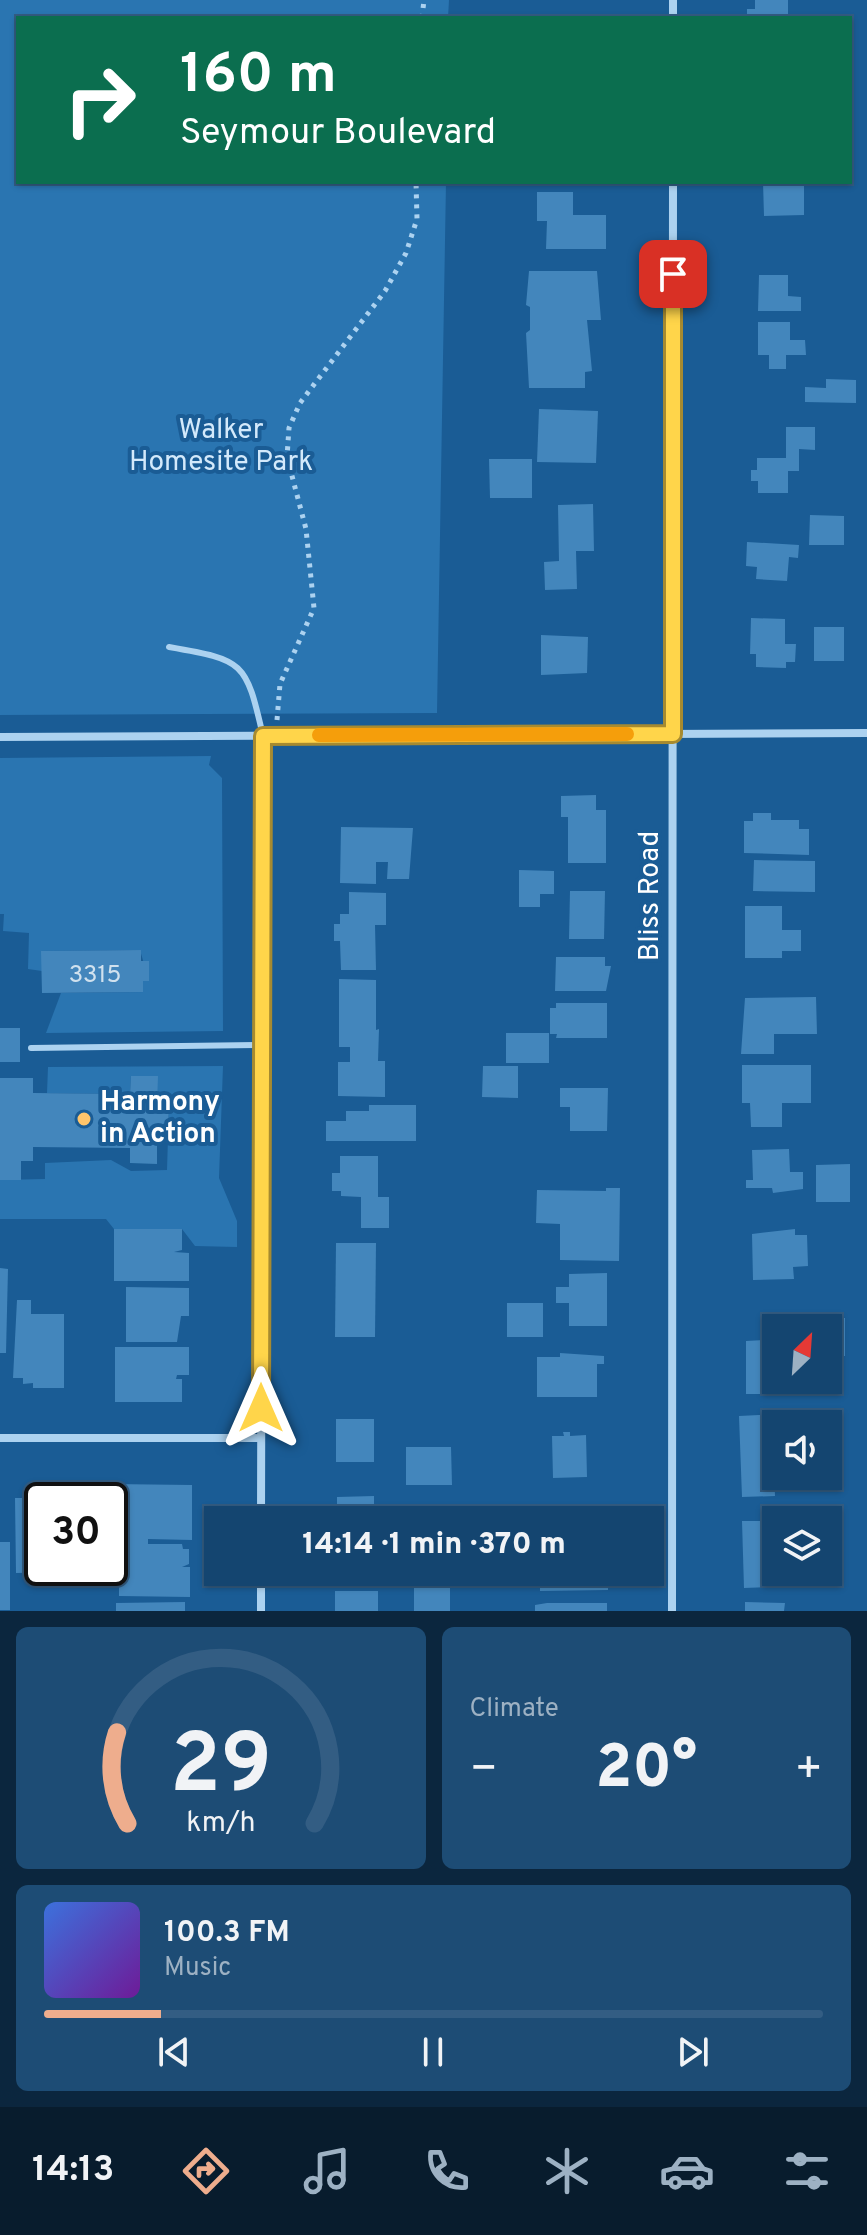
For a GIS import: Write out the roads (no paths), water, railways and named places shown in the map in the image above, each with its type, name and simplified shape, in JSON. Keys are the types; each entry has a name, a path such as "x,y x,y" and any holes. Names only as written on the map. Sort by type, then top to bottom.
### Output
{"street":[{"name":"Bliss Road","path":"672,1611 673,184"},
{"path":"0,737 867,733"},
{"path":"261,1506 263,736"},
{"path":"0,1438 261,1438"},
{"path":"261,1586 261,1611"}],"lane":[{"path":"169,647 224,656 250,682 263,736"},
{"path":"31,1048 262,1045"}],"place":[{"name":"Harmony in Action","path":"84,1119"}],"park label":[{"name":"Walker Homesite Park","path":"221,447"}]}
